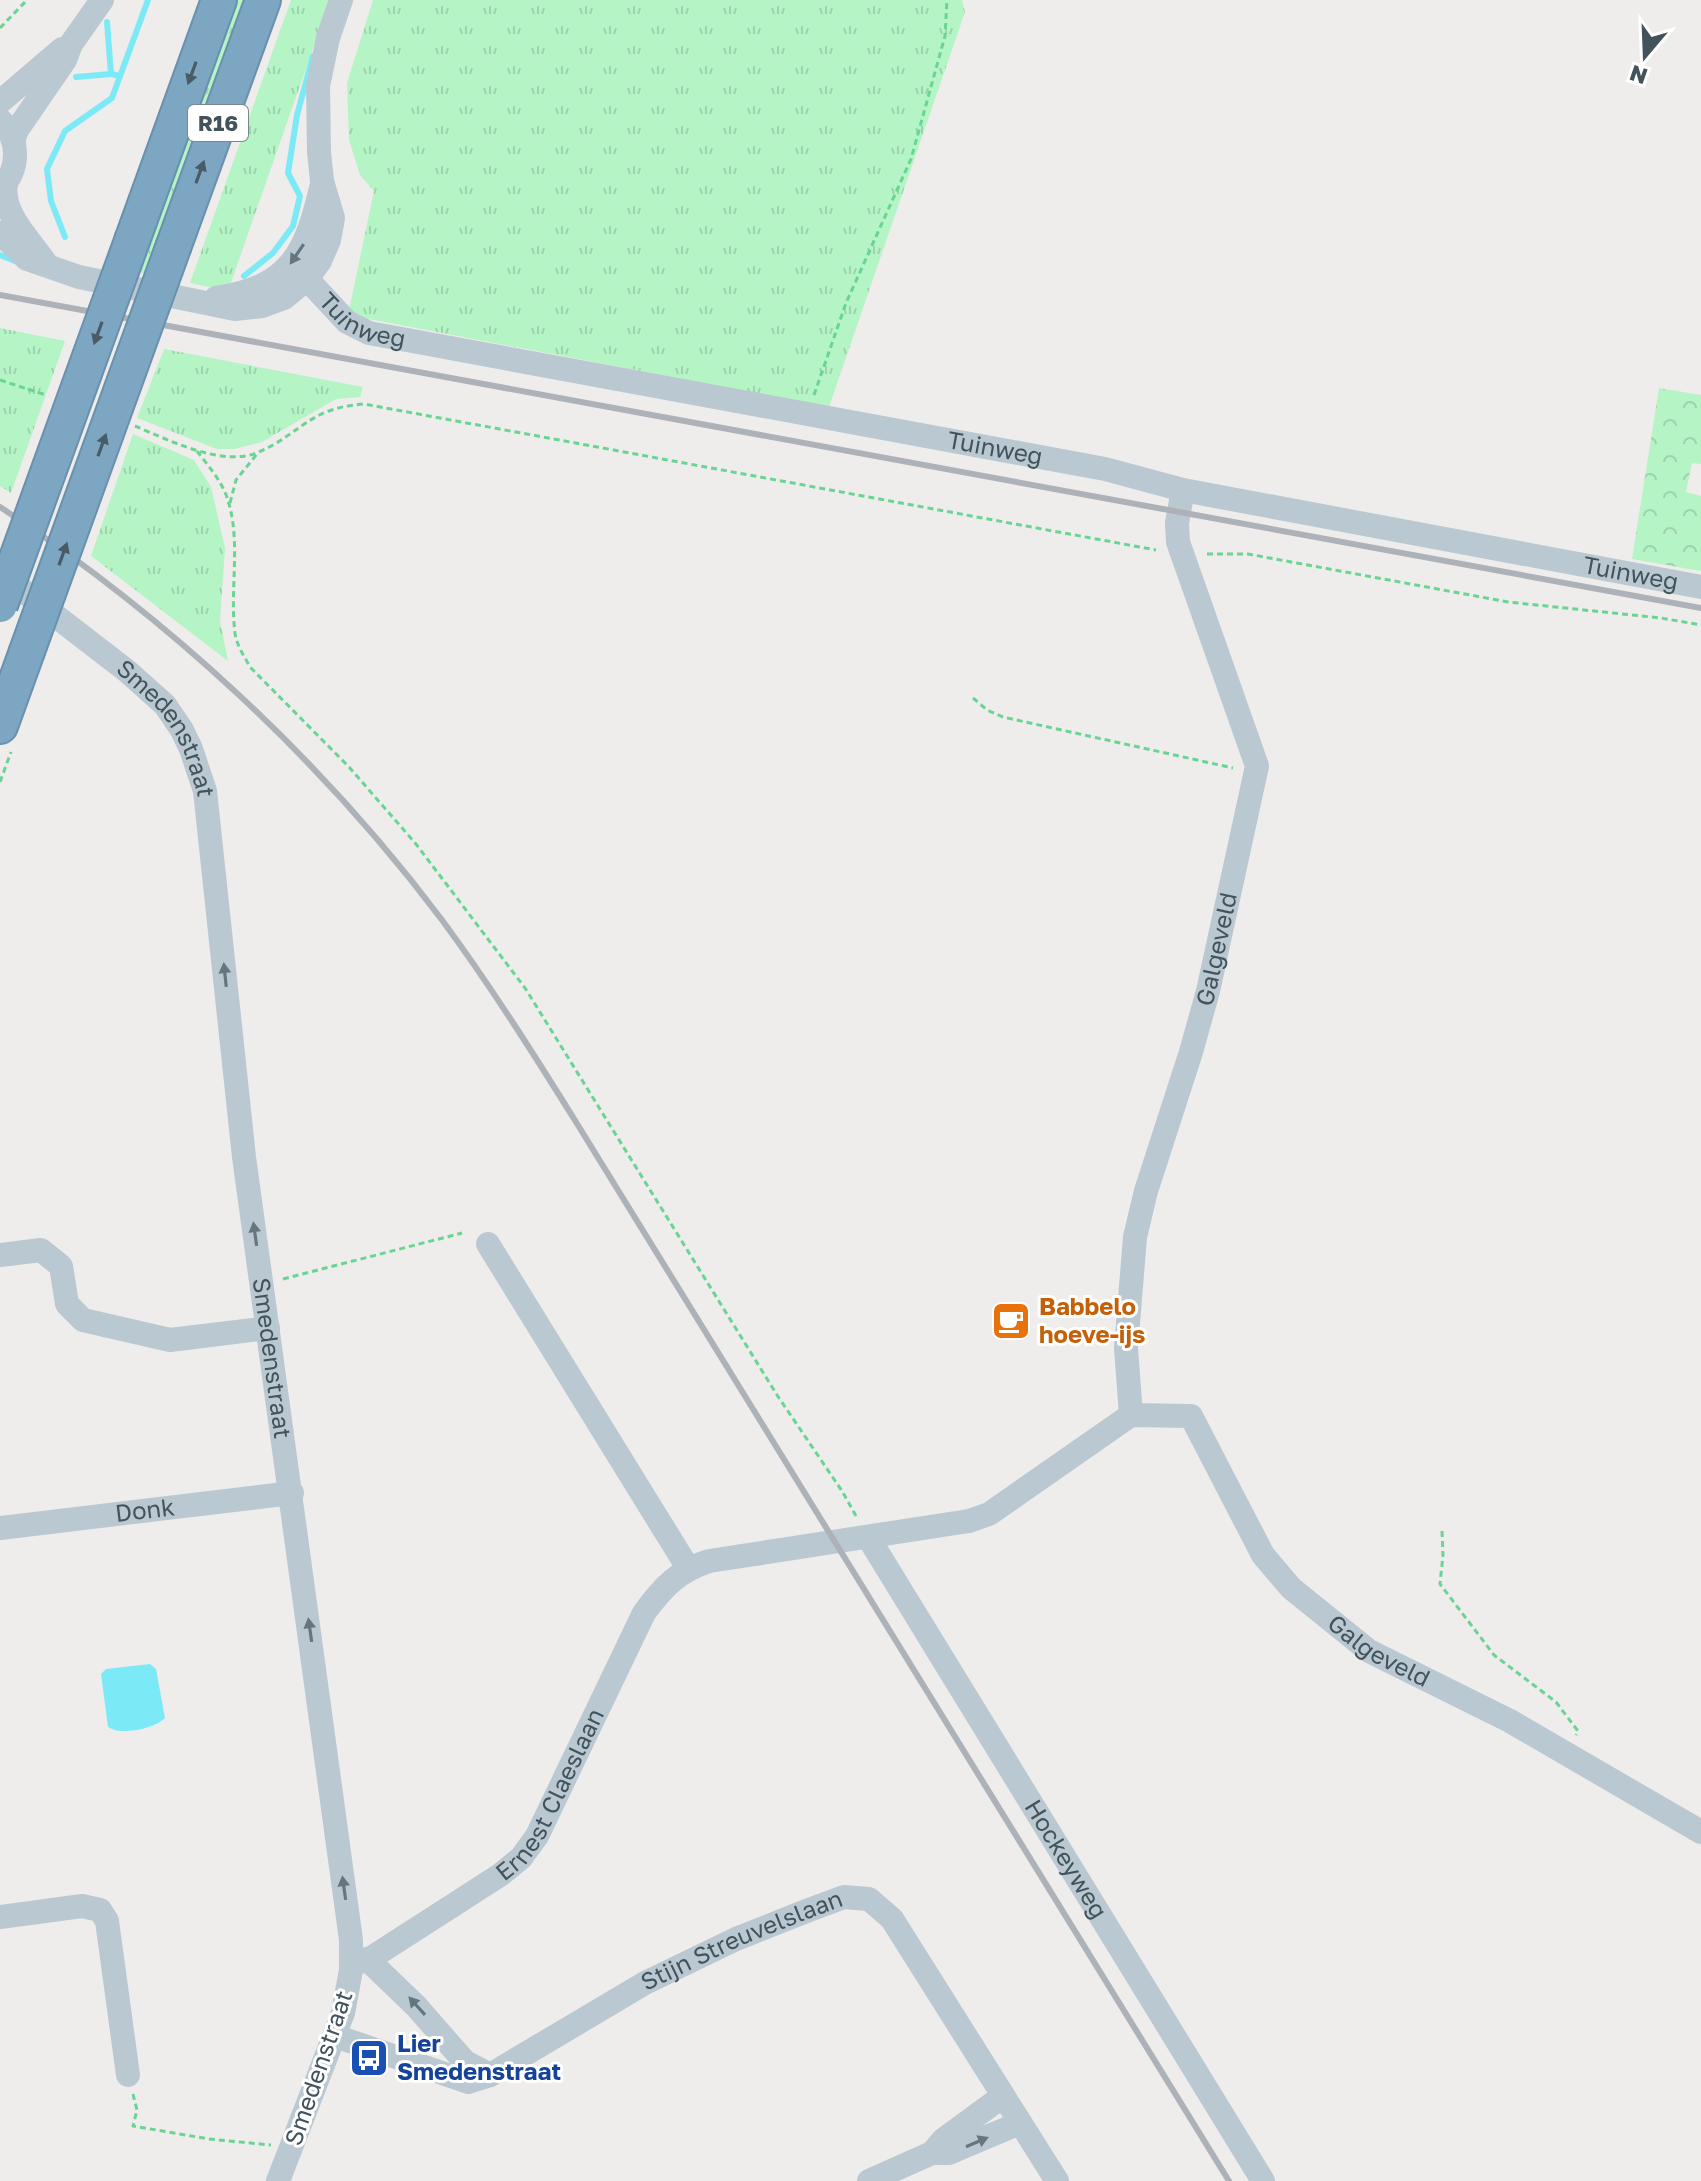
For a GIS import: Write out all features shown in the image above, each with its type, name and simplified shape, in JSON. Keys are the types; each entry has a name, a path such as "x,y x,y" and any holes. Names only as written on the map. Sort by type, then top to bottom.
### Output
{"highway":[{"name":"R16","path":"15,601 133,238 219,0"},
{"name":"R16","path":"0,726 263,0"}],"street":[{"path":"46,264 13,217 4,194 3,186 14,165 7,129 17,130 102,0"},
{"path":"0,233 27,259 79,277 235,309 262,306 284,298 307,279 320,261 329,240 333,218 322,181 318,86 328,38 341,0"},
{"path":"0,102 54,52 71,44"},
{"path":"199,301 233,296 271,282 295,260 311,229 322,181"},
{"name":"Tuinweg","path":"307,279 347,322 369,333 1105,469 1183,490 1701,587"},
{"name":"Galgeveld","path":"1183,490 1177,523 1178,542 1256,756 1256,773 1208,991 1135,1237 1126,1348 1131,1415 1191,1416 1263,1555 1275,1572 1369,1651 1568,1753 1701,1832"},
{"name":"Smedenstraat","path":"0,573 15,601 127,671 165,705 182,730 205,791 244,1157 351,1940 360,1962 335,2036 278,2181"},
{"path":"488,1244 688,1568"},
{"path":"0,1255 41,1250 61,1266 67,1304 83,1320 170,1340 268,1328"},
{"path":"868,1537 969,1521 989,1514 1131,1415"},
{"name":"Donk","path":"0,1528 292,1493"},
{"name":"Ernest Claeslaan","path":"360,1962 500,1875 521,1858 537,1836 644,1613 669,1580 688,1568 709,1561 868,1537"},
{"name":"Hockeyweg","path":"868,1537 1263,2181"},
{"name":"Stijn Streuvelslaan","path":"335,2036 468,2082 490,2075 645,1983 736,1939 844,1897 869,1899 892,1919 1057,2181"},
{"path":"0,1917 82,1906 100,1910 107,1921 128,2075"},
{"path":"360,1962 406,1995 465,2062 490,2075"},
{"path":"932,2153 943,2140 1003,2096"},
{"path":"869,2181 932,2153 949,2153 1020,2123"}],"path":[{"path":"0,28 27,0"},
{"path":"807,413 846,303 911,159 945,36 947,0"},
{"path":"0,380 54,398"},
{"path":"868,1537 525,988 416,844 349,767 250,667 239,648 235,634 235,566 230,506 236,480 258,453 331,408 364,404 1183,555 1248,554 1508,602 1701,625"},
{"path":"131,425 196,450 227,456 258,453"},
{"path":"196,450 219,480 230,506"},
{"path":"973,698 987,710 1003,717 1256,773"},
{"path":"262,1284 462,1233"},
{"path":"1442,1531 1440,1584 1494,1655 1556,1702 1578,1731 1568,1753"},
{"path":"128,2075 137,2110 133,2126 209,2139 292,2147"}],"green space":[{"path":"230,0 247,0 148,275 131,269"},
{"path":"291,0 330,0 228,291 190,283"},
{"path":"373,0 962,0 965,12 829,407 348,315 374,191 360,175 349,140 347,83"},
{"path":"0,328 65,341 11,493 0,486"},
{"path":"164,349 363,387 360,397 336,399 262,442 234,449 217,449 137,418"},
{"path":"1659,388 1701,395 1701,464 1692,463 1686,492 1701,496 1701,571 1632,559"},
{"path":"133,434 194,460 211,487 225,548 220,621 228,661 91,556"}],"water":[{"path":"150,1664 156,1669 165,1718 137,1730 121,1731 108,1727 101,1674 106,1669"}],"waterway":[{"path":"65,237 51,201 47,169 65,131 112,98 148,0"},
{"path":"107,22 111,74"},
{"path":"244,276 273,253 293,226 300,196 288,173 297,115 313,56"},
{"path":"76,77 120,76"},
{"path":"0,255 15,261"}],"railway":[{"path":"0,295 1701,608"},
{"path":"0,507 122,595 238,694 345,803 442,920 494,994 576,1122 1229,2181"}],"place":[{"name":"Babbelo hoeve-ijs","path":"1011,1321"},
{"name":"Lier Smedenstraat","path":"369,2058"}]}
